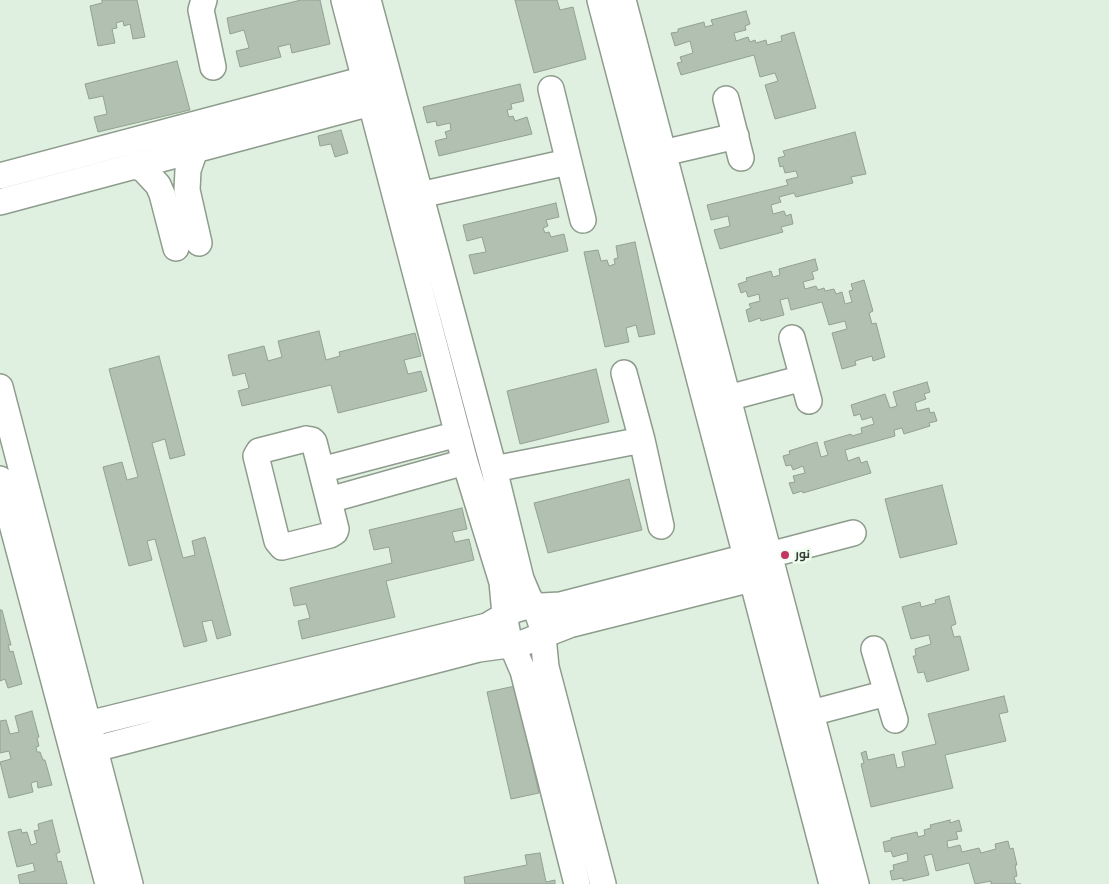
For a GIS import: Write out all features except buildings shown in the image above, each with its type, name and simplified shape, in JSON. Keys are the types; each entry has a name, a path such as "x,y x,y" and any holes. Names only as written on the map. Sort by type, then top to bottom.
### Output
{"street":[{"path":"204,0 201,10 213,67"},
{"path":"344,0 458,434 502,582 508,636 523,671 577,884"},
{"path":"368,0 494,469 521,579 529,598 535,606 544,636 543,647 546,667 602,884"},
{"path":"600,0 756,564 832,884"},
{"path":"623,0 728,398 756,564 811,713 856,884"},
{"path":"0,176 365,79"},
{"path":"551,89 583,220"},
{"path":"663,153 738,147 726,99"},
{"path":"0,202 371,102"},
{"path":"135,165 151,177 162,194 188,245 187,180 189,164 195,150"},
{"path":"420,195 568,162"},
{"path":"728,398 806,390 792,338"},
{"path":"624,374 642,440 661,526"},
{"path":"0,387 60,664 88,724 95,749 106,832 108,884"},
{"path":"321,470 458,434"},
{"path":"312,440 329,500 336,529 333,534 285,547 278,543 256,459 259,451 312,440"},
{"path":"494,469 642,440"},
{"path":"329,500 466,462"},
{"path":"0,479 60,664 106,832 130,884"},
{"path":"95,749 479,649 513,646 544,636 569,625 853,533"},
{"path":"88,724 476,629 487,626 514,610 535,606 560,605 756,564"},
{"path":"874,649 895,720"},
{"path":"811,713 887,693"}],"place":[{"name":"نور","path":"785,555"}]}
